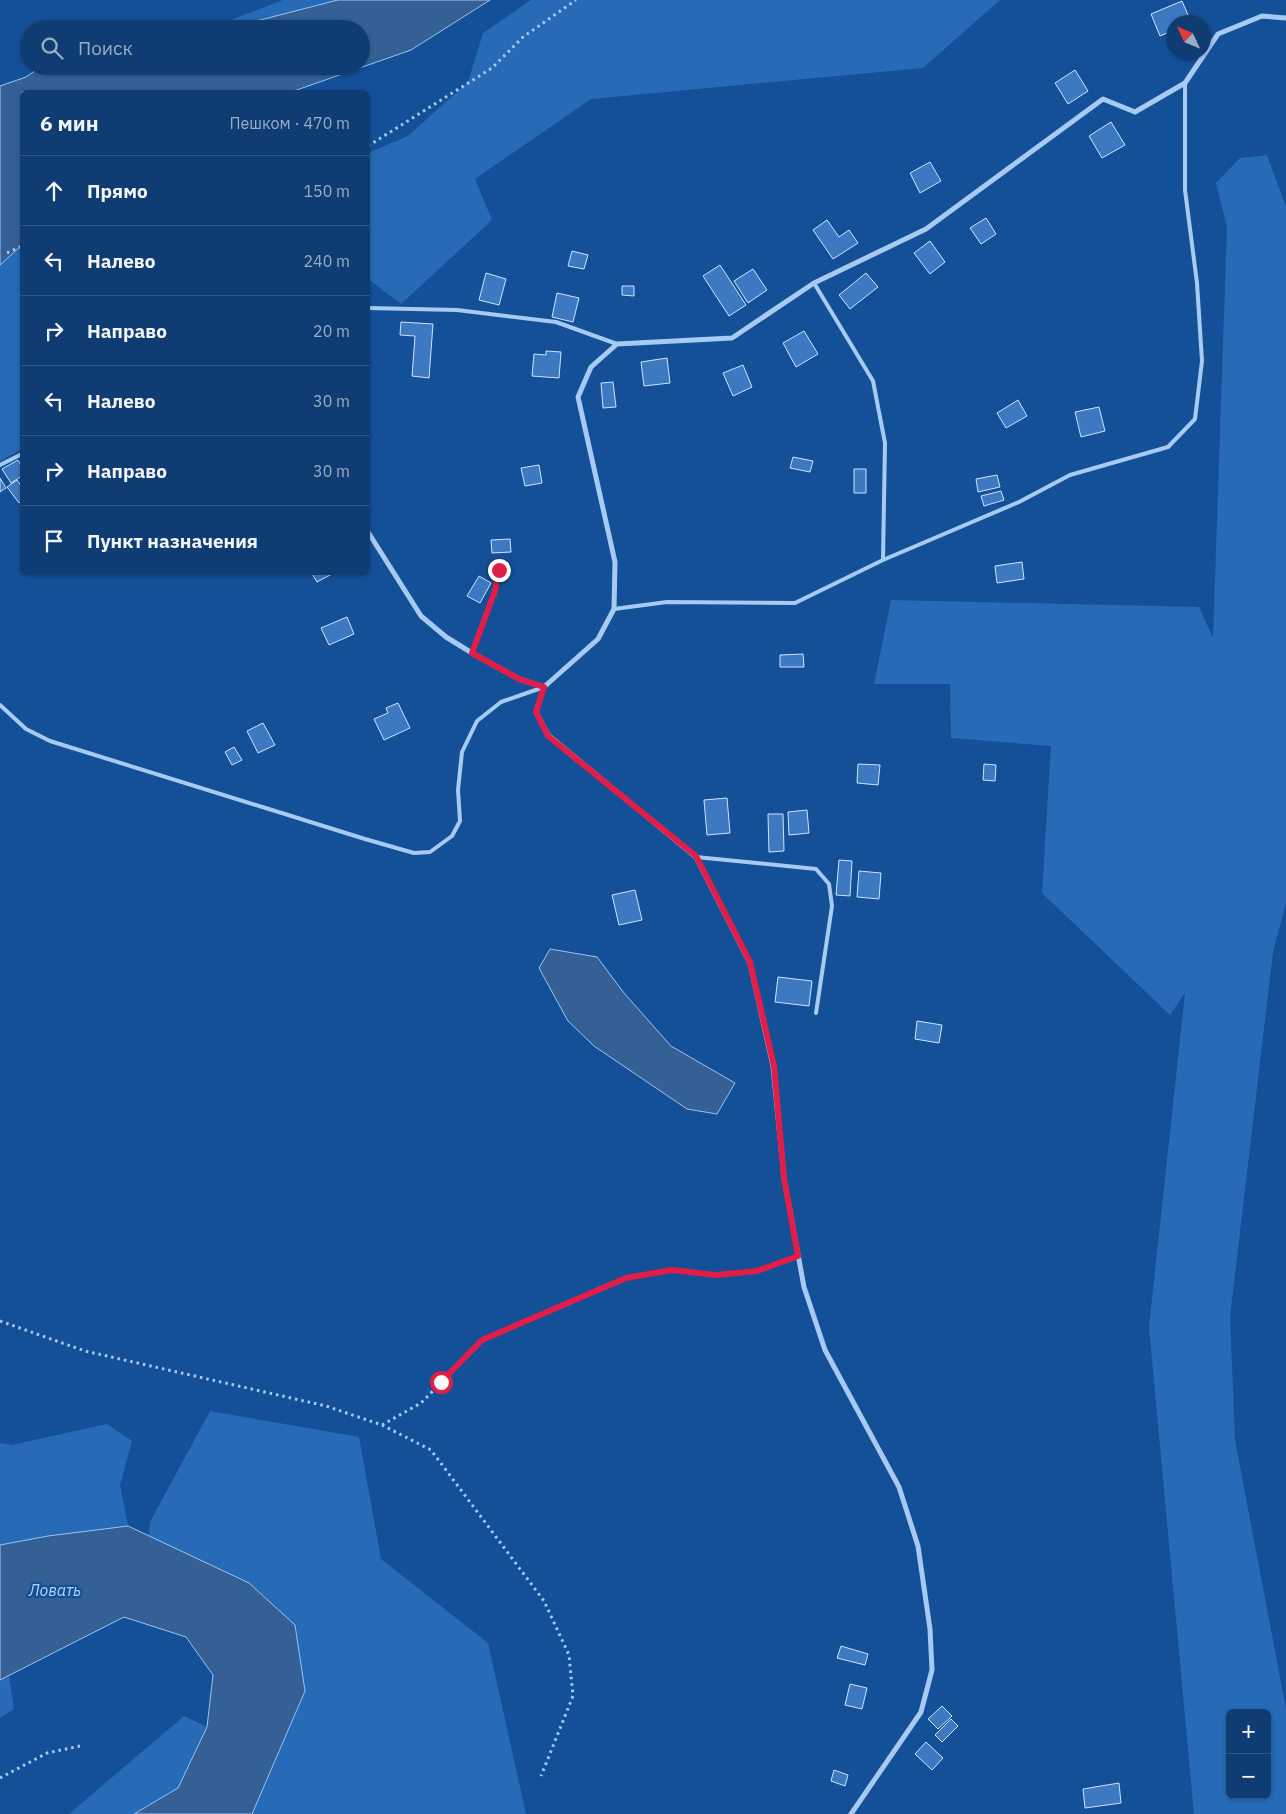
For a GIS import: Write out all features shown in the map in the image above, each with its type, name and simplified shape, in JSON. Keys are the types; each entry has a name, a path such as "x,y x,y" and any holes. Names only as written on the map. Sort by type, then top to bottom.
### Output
{"street":[{"path":"851,1814 921,1712 932,1670 930,1630 918,1546 899,1487 825,1350 804,1288 784,1178 774,1066 750,962 696,856 548,736 536,712 544,687 598,639 614,609 615,562 578,397 591,367 617,344 732,338 814,284 926,229 1103,99 1135,112 1185,83 1218,34 1262,16 1286,18"},
{"path":"370,535 421,616 446,637 472,653 519,679 544,687"}],"lane":[{"path":"614,609 667,602 795,603 883,560 1019,502 1070,475 1168,447 1195,419 1202,361 1197,283 1185,190 1185,83"},
{"path":"814,284 872,381 885,443 883,560"},
{"path":"370,308 456,310 556,322 617,344"},
{"path":"0,465 20,455"},
{"path":"472,653 495,591 499,570"},
{"path":"0,705 26,729 50,741 414,853 430,852 452,836 460,821 458,790 462,752 477,721 501,702 544,687"},
{"path":"696,856 816,869 829,884 832,906 816,1013"}],"path":[{"path":"370,145 492,68 523,37 576,0"},
{"path":"6,253 20,247"},
{"path":"382,1425 421,1403 482,1340 626,1278 672,1270 716,1275 757,1271 798,1256"},
{"path":"0,1322 85,1351 326,1406 382,1425 431,1450 544,1601 569,1655 573,1696 541,1776"},
{"path":"0,1778 47,1753 80,1746"}],"shaded area":[{"path":"283,0 338,0 260,20 231,20"},
{"path":"531,0 1000,0 923,68 591,99 475,179 492,220 401,304 370,281 370,152 408,136 468,82 483,33"},
{"path":"1267,155 1286,207 1286,903 1273,952 1230,1317 1235,1440 1286,1709 1286,1814 1194,1814 1149,1327 1185,993 1170,1015 1042,893 1051,746 951,738 950,684 874,684 891,600 1199,607 1213,638 1227,227 1216,183 1240,158"},
{"path":"20,247 20,450 0,461 0,265"},
{"path":"210,1411 359,1437 381,1559 488,1643 526,1814 252,1814 305,1691 149,1536 150,1522"},
{"path":"107,1424 132,1441 120,1485 128,1526 0,1549 0,1443 12,1445"},
{"path":"9,1675 14,1709 0,1718 0,1680"},
{"path":"184,1716 207,1727 178,1788 134,1814 69,1814"}],"water":[{"path":"338,0 490,0 411,50 370,64 370,20 260,20"},
{"path":"29,75 340,75 297,90 20,90 20,247 0,265 0,86"},
{"path":"550,949 597,957 624,993 671,1046 735,1083 717,1114 687,1109 594,1046 568,1021 539,968"},
{"name":"Ловать","path":"128,1526 249,1583 295,1625 305,1691 252,1814 134,1814 178,1788 207,1727 213,1675 186,1637 124,1617 0,1680 0,1545 48,1536"}],"building":[{"path":"1182,1 1188,15 1166,15 1166,33 1160,36 1151,14"},
{"path":"1075,70 1088,91 1068,104 1055,83"},
{"path":"1111,122 1125,145 1102,158 1089,136"},
{"path":"930,162 941,181 920,193 910,173"},
{"path":"986,218 996,234 981,244 970,228"},
{"path":"827,220 839,237 849,230 858,243 833,259 813,230"},
{"path":"930,241 945,262 930,274 914,253"},
{"path":"572,251 588,255 584,269 568,266"},
{"path":"720,265 746,305 729,316 703,276"},
{"path":"753,269 767,290 748,303 734,281"},
{"path":"486,273 506,279 499,305 479,300"},
{"path":"866,273 878,287 850,309 839,295"},
{"path":"622,286 634,286 634,296 622,295"},
{"path":"557,293 579,298 573,322 552,317"},
{"path":"401,322 433,324 429,378 412,376 415,336 400,335"},
{"path":"804,331 818,354 796,367 783,343"},
{"path":"546,351 561,352 559,378 532,376 534,354 546,355"},
{"path":"667,358 670,383 644,386 641,362"},
{"path":"743,365 752,387 733,396 723,373"},
{"path":"613,382 616,407 603,408 601,383"},
{"path":"1018,400 1027,416 1006,428 997,413"},
{"path":"1099,407 1105,431 1081,437 1075,412"},
{"path":"793,457 813,461 810,472 790,468"},
{"path":"18,460 20,464 20,477 11,483 2,469"},
{"path":"539,465 542,483 525,486 521,468"},
{"path":"854,469 866,469 866,493 854,493"},
{"path":"997,475 1000,487 978,492 976,479"},
{"path":"0,478 6,488 0,492"},
{"path":"17,480 20,484 19,503 7,487"},
{"path":"1001,491 1004,500 984,506 981,496"},
{"path":"510,539 511,552 492,553 491,540"},
{"path":"1022,562 1024,579 997,583 995,566"},
{"path":"313,575 330,575 317,582"},
{"path":"479,576 491,583 480,603 467,596"},
{"path":"347,617 354,634 329,645 321,628"},
{"path":"803,654 804,667 780,667 780,655"},
{"path":"398,703 410,728 384,740 374,719 388,713 386,708"},
{"path":"263,723 275,745 258,753 247,731"},
{"path":"234,747 242,760 232,765 225,752"},
{"path":"858,764 880,765 878,785 857,783"},
{"path":"984,764 996,765 995,781 983,780"},
{"path":"727,798 730,833 707,835 704,800"},
{"path":"807,810 809,833 789,835 788,812"},
{"path":"768,814 783,814 784,851 769,852"},
{"path":"839,860 852,861 850,896 836,895"},
{"path":"859,871 881,873 879,899 857,897"},
{"path":"635,890 642,920 619,925 612,895"},
{"path":"778,977 812,981 809,1006 775,1002"},
{"path":"917,1021 942,1025 939,1043 915,1039"},
{"path":"841,1646 868,1654 865,1665 837,1658"},
{"path":"850,1684 867,1688 862,1709 845,1705"},
{"path":"942,1706 952,1716 938,1729 928,1719"},
{"path":"951,1719 958,1726 942,1742 935,1735"},
{"path":"926,1742 943,1758 932,1770 915,1754"},
{"path":"834,1770 848,1775 845,1786 831,1781"},
{"path":"1119,1783 1121,1803 1085,1808 1083,1789"}],"route":[{"path":"441,1382 482,1340 626,1278 672,1270 716,1275 757,1271 798,1256 784,1178 774,1066 750,962 696,856 548,736 536,712 544,687 519,679 472,653 495,591 499,570"}]}
